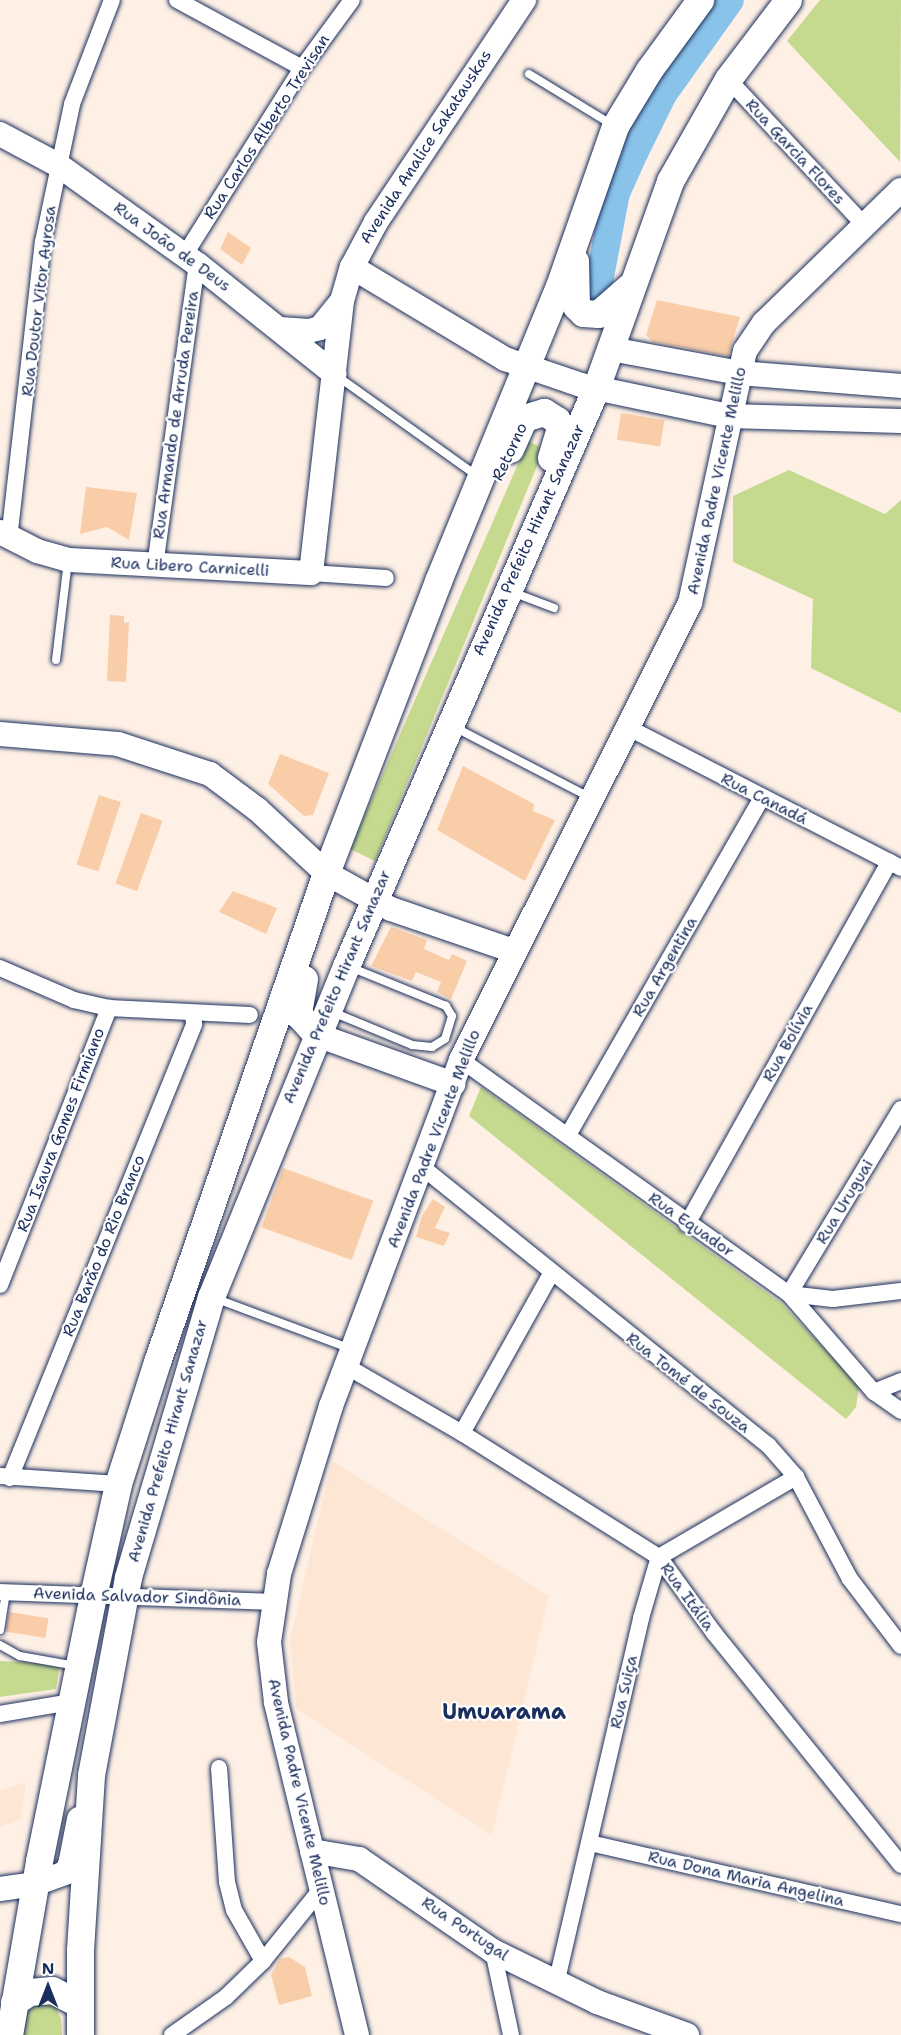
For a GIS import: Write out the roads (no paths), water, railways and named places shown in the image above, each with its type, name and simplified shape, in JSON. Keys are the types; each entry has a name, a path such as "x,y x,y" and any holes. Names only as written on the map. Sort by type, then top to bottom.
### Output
{"main road":[{"name":"Avenida Analice Sakatauskas","path":"311,573 342,301 352,267 376,222 524,0"},
{"name":"Avenida Prefeito Hirant Sanazar","path":"9,2035 35,1884 78,1667 118,1484 326,873 461,525 481,478 534,370 615,126 649,70 700,0"},
{"name":"Avenida Prefeito Hirant Sanazar","path":"80,2035 91,1775 124,1600 154,1481 211,1297 327,1010 510,581 589,386 611,349 637,269 670,181 728,79 788,0"},
{"name":"Rua João de Deus","path":"0,134 58,165 190,260 335,374"},
{"name":"Avenida Padre Vicente Melillo","path":"357,2035 273,1682 269,1642 279,1574 350,1358 461,1060 690,603 745,351 764,323 901,189"},
{"path":"575,242 574,292 576,306 583,313 598,314 614,303 628,288 637,269"},
{"path":"352,267 505,359 589,386 729,416 901,421"},
{"name":"Avenida Analice Sakatauskas","path":"280,329 309,331 320,328 342,301"},
{"path":"611,349 739,373 901,386"},
{"path":"781,376 773,397 775,406 787,416"},
{"name":"Retorno","path":"461,525 483,509 524,418 544,412 557,420 557,444 514,542 510,581"},
{"name":"Rua Libero Carnicelli","path":"4,535 68,560 311,573"},
{"path":"0,734 118,744 210,774 258,809 326,873 374,901 514,951"},
{"path":"309,922 312,944 298,1014 317,1035 453,1084"},
{"path":"0,1889 57,1878 70,1865 83,1794 91,1775"},
{"name":"Rua Portugal","path":"312,1851 359,1859 493,1951 556,1984 687,2035"},
{"path":"14,2002 29,1992 52,1990 80,2004"}],"street":[{"name":"Rua Doutor Vitor Ayrosa","path":"4,535 43,242 58,165 72,104 112,0"},
{"path":"177,0 302,68"},
{"name":"Rua Carlos Alberto Trevisan","path":"190,260 302,68 352,0"},
{"name":"Rua Garcia Flores","path":"728,79 863,224"},
{"name":"Rua Armando de Arruda Pereira","path":"155,566 190,260"},
{"name":"Rua Libero Carnicelli","path":"311,573 386,578"},
{"name":"Rua Canadá","path":"629,728 895,865"},
{"name":"Rua Argentina","path":"568,1135 762,798"},
{"name":"Rua Bolívia","path":"687,1224 895,865"},
{"path":"0,969 74,1000 109,1008 182,1010 193,1015 250,1015"},
{"name":"Rua Isaura Gomes Firmiano","path":"0,1285 109,1008"},
{"name":"Rua Barão do Rio Branco","path":"5,1477 194,1024 193,1015"},
{"name":"Rua Equador","path":"461,1060 568,1135 687,1224 789,1294 874,1392 901,1411"},
{"name":"Rua Uruguai","path":"789,1294 901,1109"},
{"name":"Rua Tomé de Souza","path":"422,1167 550,1274 768,1445 796,1477 850,1579 901,1646"},
{"path":"462,1433 550,1274"},
{"path":"789,1294 833,1299 901,1291"},
{"name":"Rua Itália","path":"350,1358 462,1433 659,1557 714,1633 901,1865"},
{"path":"874,1392 901,1381"},
{"path":"5,1477 118,1484"},
{"path":"659,1557 796,1477"},
{"name":"Rua Suiça","path":"556,1984 641,1618 659,1557"},
{"name":"Avenida Salvador Sindônia","path":"3,1593 93,1596 124,1600 274,1602"},
{"path":"0,1714 72,1702"},
{"path":"219,1768 227,1882 234,1910 263,1961"},
{"name":"Rua Dona Maria Angelina","path":"590,1843 901,1914"},
{"path":"172,2035 226,1997 263,1961 321,1889"},
{"path":"493,1951 511,2035"}],"lane":[{"path":"530,74 615,126"},
{"path":"335,374 481,478"},
{"path":"56,660 68,560"},
{"path":"510,581 554,608"},
{"path":"448,723 591,798"},
{"path":"327,1010 412,1045 432,1047 445,1039 452,1016 446,1006 346,966"},
{"path":"211,1297 350,1358"},
{"path":"0,1630 3,1593"},
{"path":"0,1645 20,1656 78,1667"}],"waterway":[{"path":"598,287 616,193 635,151 663,94 730,0"}],"district":[{"name":"Umuarama","path":"504,1712"}]}
